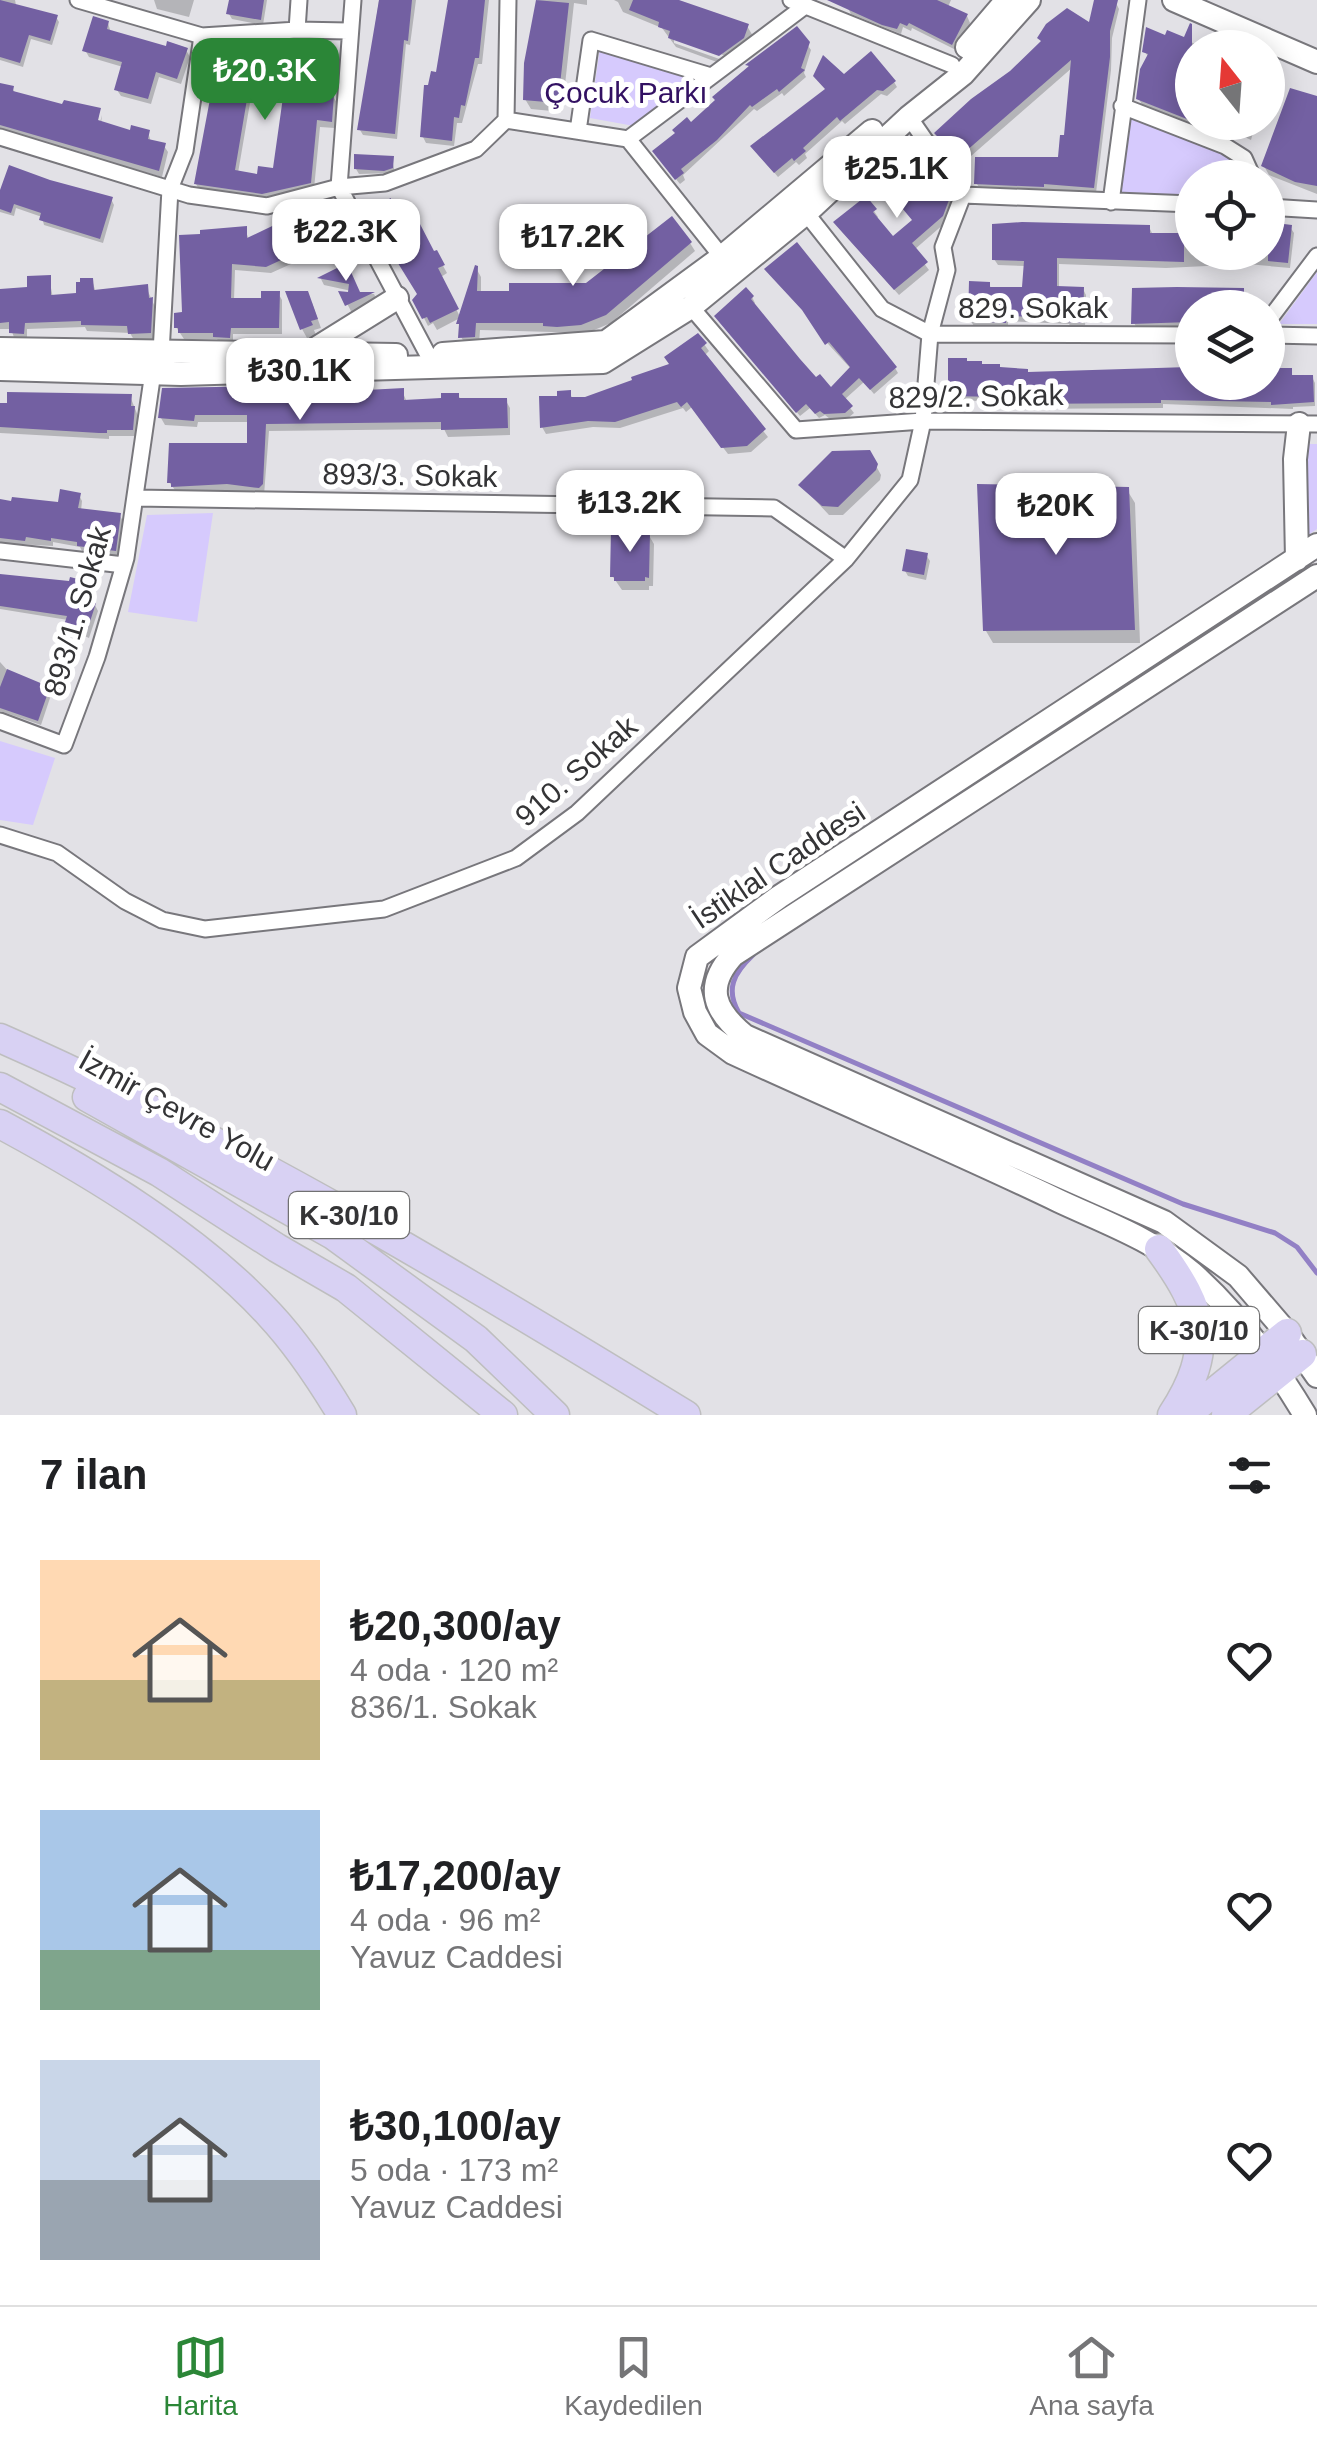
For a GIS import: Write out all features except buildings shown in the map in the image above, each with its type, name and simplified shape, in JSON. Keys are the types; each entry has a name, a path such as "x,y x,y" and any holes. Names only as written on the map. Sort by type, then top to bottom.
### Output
{"highway":[{"name":"K-30/10","path":"0,1038 76,1071 324,1201 496,1299 686,1415"},
{"name":"İzmir Çevre Yolu","path":"0,1048 333,1235 476,1338 555,1415"},
{"name":"İzmir Çevre Yolu","path":"0,1087 158,1172 346,1288 503,1415"},
{"path":"0,1124 145,1211 226,1273 280,1327 342,1415"},
{"name":"K-30/10","path":"1159,1249 1192,1297 1200,1340 1194,1375 1172,1415"},
{"path":"1271,1361 1302,1354"},
{"name":"K-30/10","path":"1186,1415 1271,1361"},
{"name":"K-30/10","path":"1226,1415 1271,1361"}],"main road":[{"path":"0,369 307,354 429,362 606,342 722,257 952,65 1006,0"},
{"path":"0,349 157,363 603,362 692,307 806,212 909,117 963,74 1029,0"},
{"path":"1174,0 1317,62"},
{"path":"307,354 397,298"},
{"path":"1307,552 1295,459 1308,424"},
{"name":"İstiklal Caddesi","path":"1306,1415 1271,1361 1192,1273 1159,1249 964,1154 734,1053 707,1034 694,1012 689,988 697,957 780,897 1307,552"},
{"name":"İstiklal Caddesi","path":"1302,1354 1238,1276 1164,1222 745,1036 723,1018 714,988 720,969 733,955 1317,576"}],"street":[{"path":"78,0 129,7 202,36 348,31"},
{"path":"297,30 299,0"},
{"path":"352,0 339,187 429,362"},
{"path":"0,137 170,189 268,206 339,187 384,183 476,150 506,120 508,0"},
{"path":"1111,202 1138,0"},
{"path":"628,139 798,3 829,7 952,65"},
{"name":"893/1. Sokak","path":"0,721 64,745 97,657 124,565 136,498 157,363 170,189 185,151 202,36"},
{"path":"578,131 591,40 711,76"},
{"path":"1122,106 1224,146 1245,160"},
{"path":"909,117 963,195 1175,204"},
{"path":"506,120 628,139 722,257"},
{"name":"910. Sokak","path":"0,835 57,853 125,901 162,920 206,929 384,909 516,858 577,813 846,559 910,480 923,420 930,334 947,270 943,247 963,195"},
{"path":"1285,209 1317,210"},
{"name":"829. Sokak","path":"806,212 882,309 930,334 1175,335"},
{"path":"1285,298 1317,256"},
{"name":"829/2. Sokak","path":"692,307 796,430 923,420 1308,424"},
{"path":"1285,335 1317,336"},
{"name":"893/3. Sokak","path":"136,498 774,508 846,559"},
{"path":"0,551 124,565"}],"green space":[{"name":"Çocuk Parkı","path":"600,48 691,79 634,126 590,118"},
{"path":"1122,106 1175,127 1175,140 1210,140 1225,146 1238,160 1175,160 1175,204 1111,202"},
{"path":"1317,272 1317,324 1285,324 1285,316"},
{"path":"1305,444 1317,444 1317,529 1302,539"},
{"path":"213,513 197,622 128,612 147,515"},
{"path":"0,741 55,758 33,825 0,820"}],"waterway":[{"path":"753,955 741,968 732,989 739,1013 1183,1204 1275,1233 1297,1247 1317,1273"}]}
